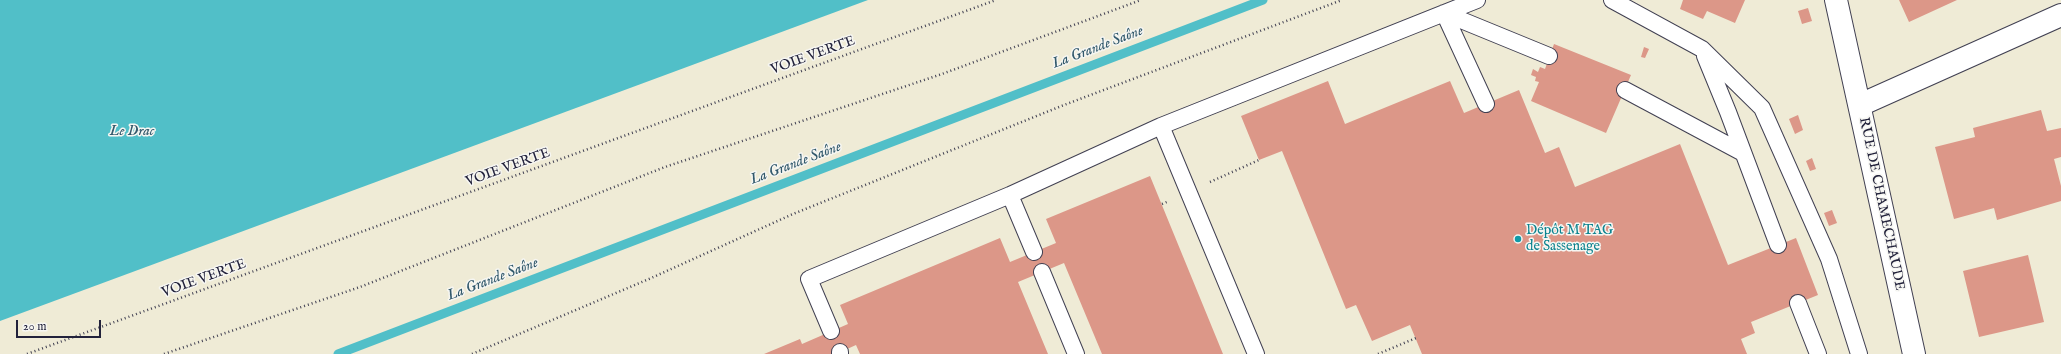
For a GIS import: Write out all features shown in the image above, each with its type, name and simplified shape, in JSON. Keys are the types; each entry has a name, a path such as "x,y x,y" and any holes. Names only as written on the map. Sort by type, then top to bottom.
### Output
{"street":[{"path":"1836,0 1860,105"},
{"name":"RUE DE CHAMECHAUDE","path":"1914,354 1860,105 2061,15"}],"lane":[{"path":"831,332 809,280 1010,195 1161,126 1478,0"},
{"path":"1612,0 1702,48 1762,108 1829,259 1859,354"},
{"path":"1444,13 1549,56"},
{"path":"1444,13 1486,104"},
{"path":"1702,48 1744,153 1778,245"},
{"path":"1625,90 1744,153"},
{"path":"1161,126 1256,354"},
{"path":"1010,195 1034,252"},
{"path":"1042,272 1076,354"},
{"path":"1798,303 1818,354"}],"path":[{"name":"VOIE VERTE","path":"27,354 996,0"},
{"path":"164,354 360,287 665,167 942,74 1141,0"},
{"path":"472,354 649,279 800,211 1064,105 1342,0"},
{"path":"1378,354 1416,338"}],"water":[{"name":"Le Drac","path":"0,0 868,0 0,321"}],"building":[{"path":"1683,0 1745,0 1735,23 1707,11 1703,19 1680,9"},
{"path":"1899,0 1957,0 1909,22"},
{"path":"1808,8 1812,21 1802,24 1798,11"},
{"path":"1554,44 1631,75 1606,133 1531,101 1539,82 1535,81 1536,77 1531,75 1533,69 1538,72 1540,67 1545,69"},
{"path":"1644,47 1649,49 1645,58 1641,57"},
{"name":"Dépôt M TAG de Sassenage","path":"1328,81 1345,124 1450,81 1464,113 1519,90 1545,153 1559,147 1575,187 1680,144 1728,265 1796,238 1818,295 1751,322 1755,333 1741,339 1747,354 1422,354 1410,325 1372,341 1356,305 1346,309 1282,151 1259,160 1241,116"},
{"path":"2041,110 2047,131 2061,128 2061,157 2054,159 2061,186 2061,201 1997,220 1994,208 1954,219 1935,147 1975,137 1973,128"},
{"path":"1798,115 1803,130 1795,134 1789,119"},
{"path":"1812,158 1816,169 1810,171 1806,161"},
{"path":"1150,176 1223,354 1102,354 1064,263 1018,282 1048,354 860,354 856,345 836,354 764,354 800,339 802,344 848,324 840,305 1000,238 1010,262 1056,243 1046,219"},
{"path":"1832,210 1837,223 1829,226 1824,213"},
{"path":"2028,255 2044,322 1979,337 1963,271"}],"waterway":[{"name":"La Grande Saône","path":"338,354 1263,0"}],"place":[{"name":"Dépôt M TAG de Sassenage","path":"1518,239"}]}
